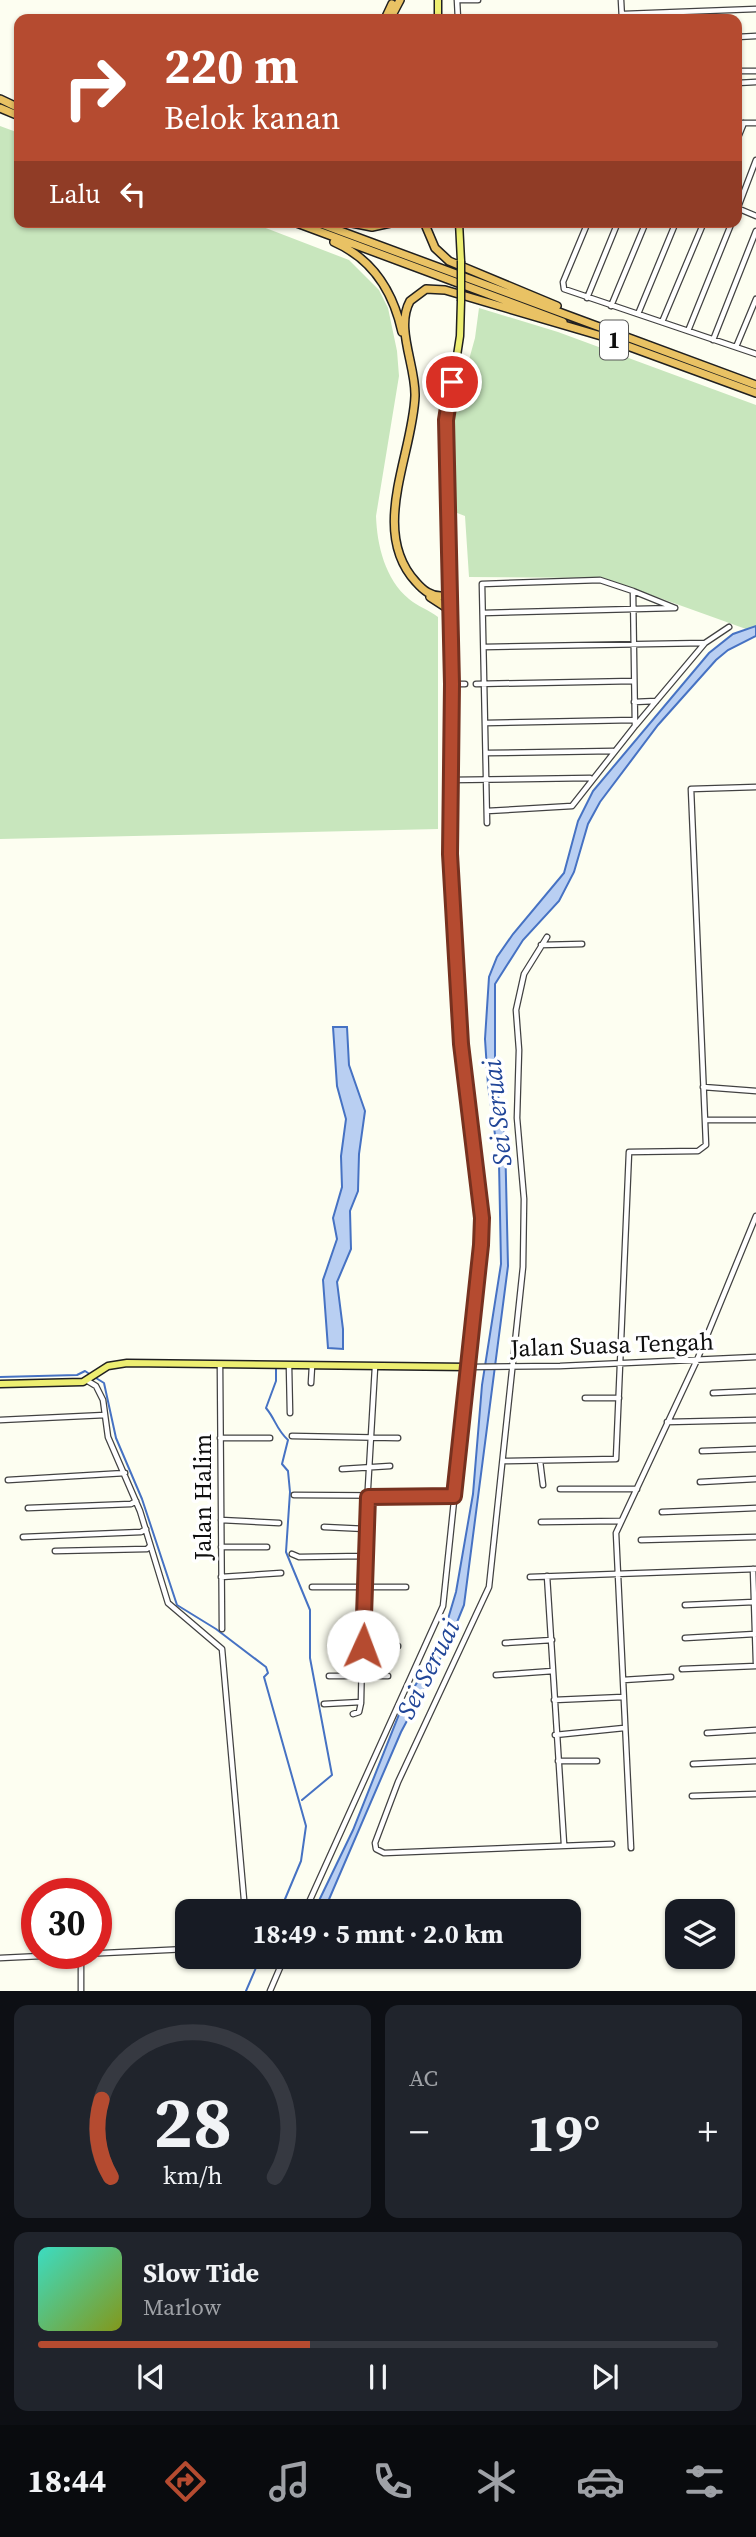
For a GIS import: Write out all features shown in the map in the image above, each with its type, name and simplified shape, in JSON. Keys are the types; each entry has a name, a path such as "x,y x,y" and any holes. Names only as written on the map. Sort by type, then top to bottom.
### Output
{"highway":[{"path":"301,228 341,244 360,257 377,272 391,296 401,331 411,391 392,508 393,542 401,565 412,581 450,610"},
{"name":"1","path":"310,228 756,393"},
{"name":"1","path":"332,228 756,385"},
{"path":"427,228 435,248 449,261 644,339 657,348"},
{"path":"450,590 439,597 425,590 404,565 395,542 396,508 414,411 414,377 405,321 410,300 426,289 445,290 608,338"}],"main road":[{"path":"0,1384 87,1379 118,1364 468,1367 482,1229 459,1012 450,854 452,684 446,420 460,336 459,228"}],"street":[{"path":"457,0 478,0"},
{"path":"682,14 756,9"},
{"path":"742,128 744,123 756,123"},
{"path":"742,196 756,160"},
{"path":"585,228 562,287 587,298 756,354"},
{"path":"587,298 616,228"},
{"path":"611,306 644,228"},
{"path":"638,314 674,228"},
{"path":"663,322 702,228"},
{"path":"688,331 730,228"},
{"path":"713,340 756,231"},
{"path":"736,347 756,299"},
{"path":"483,614 633,612 676,608 600,580 485,582 482,587 484,647 486,684 486,823"},
{"path":"633,591 635,723"},
{"path":"486,811 569,807 635,723 705,643 729,627"},
{"path":"484,647 705,643"},
{"path":"476,684 634,681"},
{"path":"452,684 465,684"},
{"path":"634,702 657,701"},
{"path":"486,723 635,723"},
{"path":"487,753 614,751"},
{"path":"450,780 591,778"},
{"path":"504,1461 616,1459 629,1152 701,1151 705,1145 691,789 756,787"},
{"path":"547,937 524,974 516,1010 519,1050 517,1118 524,1242 504,1461 489,1587 398,1782 375,1843 376,1849 384,1853 612,1844"},
{"path":"540,945 582,944"},
{"path":"703,1087 756,1091"},
{"path":"705,1121 756,1120"},
{"path":"631,1849 615,1545 620,1521 670,1423 756,1216"},
{"name":"Jalan Suasa Tengah","path":"468,1367 622,1364 756,1357"},
{"name":"Jalan Halim","path":"220,1365 222,1629"},
{"path":"289,1366 289,1413"},
{"path":"311,1383 312,1366"},
{"path":"354,1714 359,1712 362,1675 364,1556 375,1367"},
{"path":"309,1899 443,1606 468,1367"},
{"path":"87,1379 100,1391 108,1437 136,1501 168,1603 222,1649 244,1899"},
{"path":"713,1393 756,1391"},
{"path":"585,1398 620,1398"},
{"path":"0,1420 105,1415"},
{"path":"670,1423 756,1420"},
{"path":"292,1436 398,1438"},
{"path":"220,1438 270,1438"},
{"path":"702,1451 756,1449"},
{"path":"540,1461 542,1485"},
{"path":"342,1469 390,1466"},
{"path":"8,1480 125,1472"},
{"path":"700,1482 756,1479"},
{"path":"560,1489 637,1489"},
{"path":"295,1495 454,1496"},
{"path":"29,1508 131,1504 136,1501"},
{"path":"662,1511 756,1508"},
{"path":"220,1520 279,1523"},
{"path":"541,1521 620,1521"},
{"path":"324,1527 366,1528"},
{"path":"23,1537 141,1532 146,1529"},
{"path":"642,1540 756,1538"},
{"path":"55,1551 147,1549 151,1545"},
{"path":"221,1547 267,1546"},
{"path":"292,1553 299,1557 364,1556"},
{"path":"530,1577 754,1569 756,1661 682,1669"},
{"path":"221,1577 281,1573"},
{"path":"547,1576 564,1844"},
{"path":"312,1587 406,1587"},
{"path":"685,1605 754,1602"},
{"path":"685,1638 755,1630"},
{"path":"505,1643 552,1640"},
{"path":"363,1646 398,1646"},
{"path":"496,1675 553,1671"},
{"path":"329,1676 388,1676"},
{"path":"623,1680 671,1677"},
{"path":"554,1700 623,1697"},
{"path":"324,1704 360,1703"},
{"path":"555,1735 624,1728"},
{"path":"708,1733 756,1730"},
{"path":"558,1761 597,1761"},
{"path":"693,1763 756,1761"},
{"path":"692,1796 756,1794"},
{"path":"112,1953 175,1950"},
{"path":"0,1958 21,1957"},
{"path":"80,1969 81,1991"},
{"path":"270,1991 279,1969"}],"green space":[{"path":"0,126 14,131 14,228 266,228 349,260 379,290 388,308 399,376 376,516 377,527 384,561 394,582 409,599 438,617 438,829 0,839"},
{"path":"479,308 558,332 756,405 756,626 746,629 604,578 469,577 465,516 452,511 454,414 475,338"}],"water":[{"name":"Sei Seruai","path":"756,626 756,636 728,650 716,660 658,725 600,802 588,824 574,872 559,901 523,940 495,984 495,1077 505,1137 508,1266 464,1605 449,1642 401,1732 329,1899 320,1899 353,1830 400,1712 442,1639 456,1592 473,1494 482,1385 501,1264 499,1163 488,1085 485,1039 489,977 497,957 513,934 564,873 578,821 593,791 709,653 733,634"},
{"path":"333,1027 347,1027 349,1065 365,1111 359,1154 358,1191 350,1211 351,1249 337,1282 343,1349 328,1348 323,1280 337,1239 333,1218 342,1187 341,1156 346,1119 337,1086"}],"waterway":[{"path":"276,1368 276,1381 266,1408 288,1440 282,1464 288,1471 290,1492 286,1552 310,1610 310,1658 332,1775 302,1800"},
{"path":"0,1377 77,1375 85,1371 91,1375"},
{"path":"96,1378 104,1383 116,1438 142,1499 177,1605 216,1629 266,1667 268,1673 264,1677 306,1826 301,1861 285,1899"},
{"path":"246,1991 255,1969"}],"route":[{"path":"363,1646 368,1497 454,1496 481,1245 482,1218 459,1012 449,832 452,684 446,420 452,382"}]}
